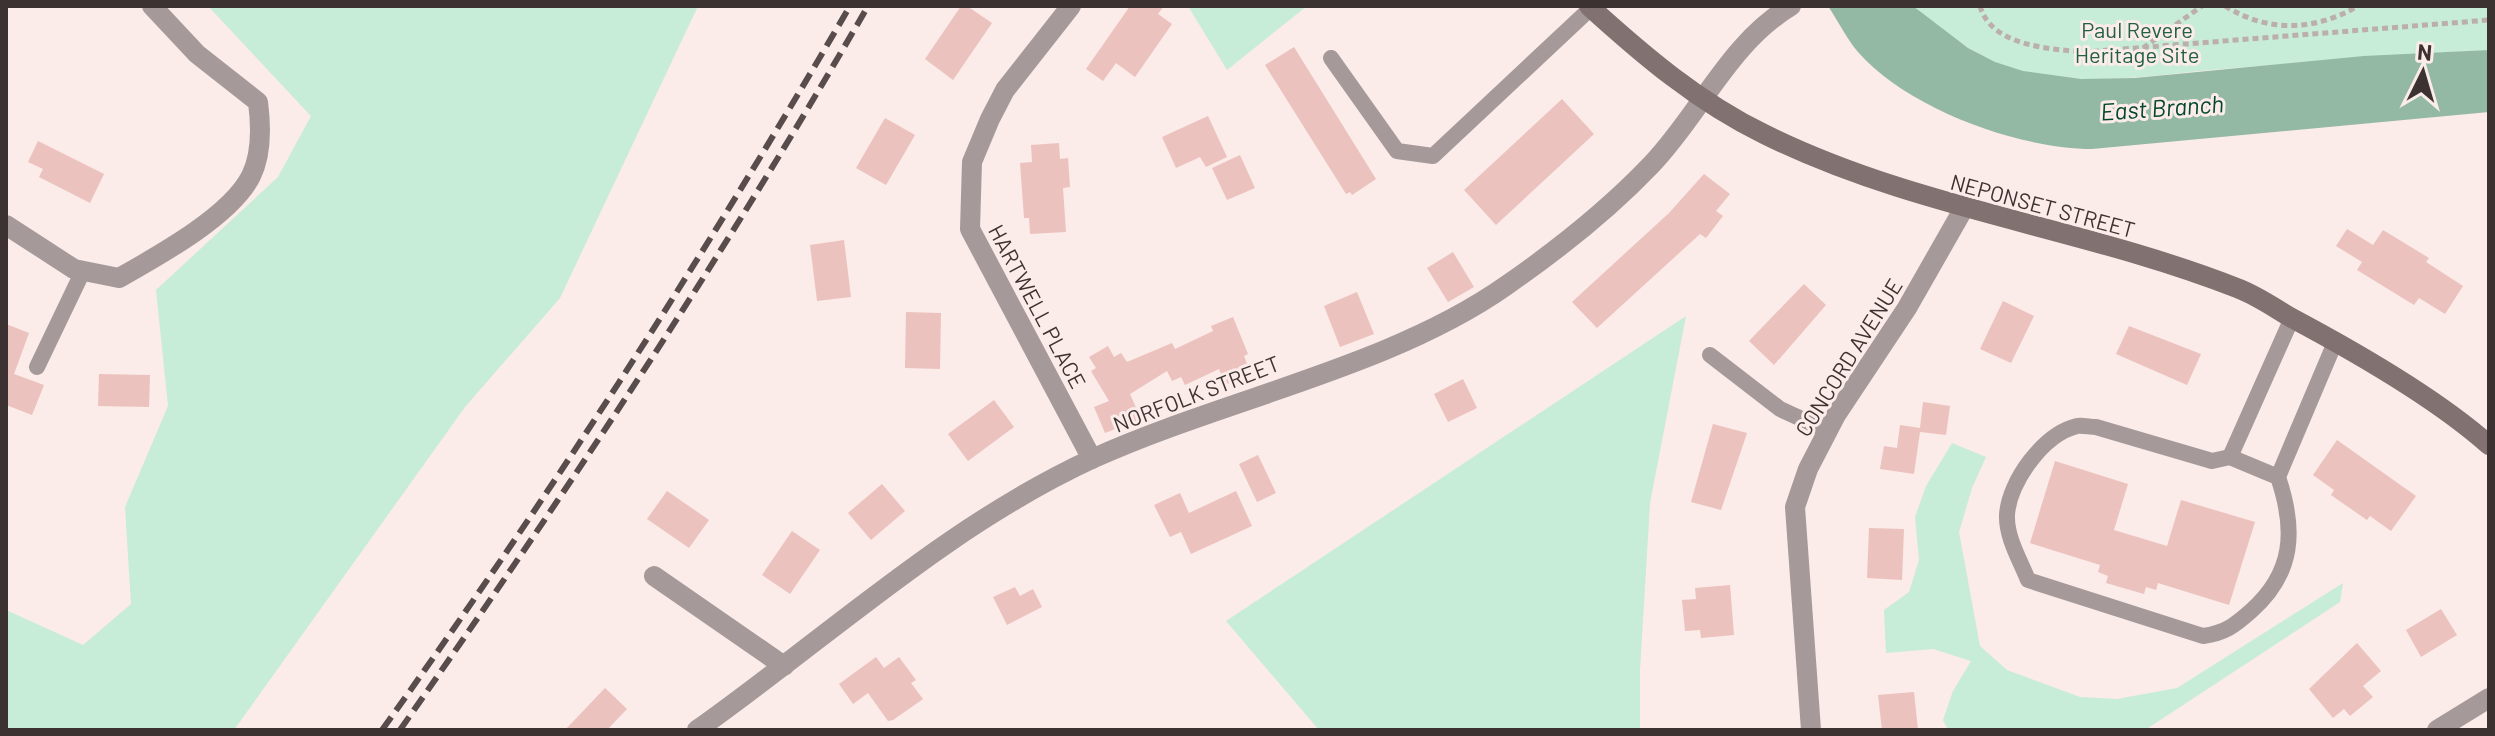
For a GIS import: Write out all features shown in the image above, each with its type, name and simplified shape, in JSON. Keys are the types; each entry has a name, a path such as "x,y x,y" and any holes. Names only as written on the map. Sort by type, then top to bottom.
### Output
{"main road":[{"name":"NEPONSET STREET","path":"1590,7 1646,58 1702,100 1763,134 1822,161 1923,198 2154,260 2239,289 2336,340 2489,445"}],"street":[{"path":"6,225 83,271 119,278 212,220 251,176 262,129 258,102 197,54 152,6"},
{"name":"HARTWELL PLACE","path":"1071,6 1005,90 990,119 972,162 970,229 1092,459"},
{"name":"NORFOLK STREET","path":"697,730 883,589 987,519 1092,459 1405,340 1469,309 1507,286 1651,165 1753,32 1791,6"},
{"name":"CONCORD AVENUE","path":"1811,730 1795,507 1828,431 1907,308 1964,208"},
{"path":"654,576 784,666"},
{"path":"2437,730 2489,698"}],"lane":[{"path":"1331,58 1397,151 1433,156 1590,7"},
{"path":"37,367 83,271"},
{"path":"2230,457 2292,318"},
{"path":"2278,477 2230,457 2212,461 2096,427 2077,426 2044,444 2013,489 2007,515 2010,536 2028,580 2203,636 2225,633 2267,597 2280,580 2289,551 2284,495 2278,477 2336,340"},
{"path":"1710,355 1780,409 1828,431"}],"path":[{"path":"1980,6 1993,30 2031,44 2085,52 2489,20"},
{"path":"2142,49 2202,6"},
{"path":"2225,6 2256,21 2286,26 2323,22 2358,6"}],"green space":[{"path":"208,6 698,6 560,298 465,407 234,730 6,730 6,610 83,645 131,604 125,507 168,406 156,290 278,177 311,116"},
{"path":"1188,6 1307,6 1227,70"},
{"name":"Paul Revere Heritage Site","path":"1913,6 2489,6 2489,50 2115,79 2062,78 2010,68 1984,57"},
{"path":"1686,316 1650,503 1640,670 1640,730 1319,730 1226,621"},
{"path":"1952,443 1986,457 1972,488 1959,532 1980,646 2007,670 2080,697 2117,699 2177,688 2343,583 2340,602 2145,730 1948,730 1943,720 1953,691 1971,661 1933,649 1886,653 1884,610 1909,592 1919,560 1915,517 1926,486"}],"water":[{"name":"East Branch","path":"1828,6 1913,6 1968,48 1995,62 2023,71 2081,79 2135,78 2364,56 2489,50 2489,112 2092,149 2063,147 2032,142 1966,122 1905,91 1879,73 1858,52"}],"building":[{"path":"961,6 967,6 992,23 953,80 925,59"},
{"path":"1130,6 1164,6 1158,14 1172,24 1135,77 1116,63 1103,81 1086,69"},
{"path":"1294,47 1376,179 1352,195 1350,192 1346,194 1265,65"},
{"path":"1562,99 1594,134 1496,225 1464,190"},
{"path":"1208,116 1227,157 1206,167 1200,157 1176,168 1162,137"},
{"path":"885,118 915,135 886,185 856,168"},
{"path":"38,141 104,174 90,203 39,177 43,169 28,162"},
{"path":"1059,143 1060,159 1068,158 1070,187 1063,188 1066,232 1030,234 1029,218 1024,218 1020,163 1032,162 1031,145"},
{"path":"1240,155 1255,188 1227,200 1212,168"},
{"path":"1704,174 1730,194 1716,211 1723,216 1706,238 1700,234 1597,328 1572,302 1669,213"},
{"path":"2347,229 2373,245 2383,230 2429,258 2426,262 2463,286 2445,314 2419,298 2414,305 2357,270 2362,262 2336,246"},
{"path":"844,240 851,297 817,301 810,245"},
{"path":"1453,252 1474,287 1448,302 1427,268"},
{"path":"1804,284 1826,305 1774,365 1749,341"},
{"path":"1357,292 1374,334 1340,347 1324,306"},
{"path":"2003,301 2034,316 2011,363 1980,349"},
{"path":"906,312 941,313 940,369 905,368"},
{"path":"1233,317 1248,354 1244,356 1251,374 1225,385 1219,369 1185,385 1181,377 1172,381 1167,371 1130,394 1141,419 1105,433 1094,407 1109,401 1091,371 1096,368 1089,357 1108,346 1114,357 1121,353 1127,362 1172,343 1175,349 1213,331 1211,326"},
{"path":"6,324 29,333 14,374 44,385 32,415 6,405"},
{"path":"2129,326 2201,354 2187,385 2116,354"},
{"path":"99,374 150,375 149,407 98,406"},
{"path":"1463,379 1477,408 1448,422 1434,394"},
{"path":"994,400 1014,427 968,461 948,434"},
{"path":"1923,402 1950,406 1946,435 1920,432 1914,474 1880,469 1884,446 1897,448 1900,425 1920,428"},
{"path":"1713,424 1747,433 1721,510 1691,502"},
{"path":"2337,440 2416,496 2391,531 2370,516 2367,520 2331,495 2334,490 2313,475"},
{"path":"1258,455 1276,493 1257,502 1239,464"},
{"path":"2055,461 2128,484 2114,530 2167,546 2181,500 2255,522 2229,605 2158,583 2156,590 2146,587 2144,594 2106,583 2108,576 2098,572 2100,565 2030,543"},
{"path":"882,484 905,511 871,540 848,513"},
{"path":"667,491 709,520 689,548 647,519"},
{"path":"1236,491 1252,526 1191,554 1181,532 1170,537 1154,505 1180,493 1189,513"},
{"path":"1869,528 1904,529 1902,580 1867,578"},
{"path":"792,531 820,550 790,594 762,575"},
{"path":"1730,585 1734,635 1701,638 1700,630 1685,631 1682,600 1696,599 1695,588"},
{"path":"1015,587 1020,596 1033,589 1042,607 1007,625 993,597"},
{"path":"2441,609 2457,635 2421,657 2406,630"},
{"path":"2357,643 2381,671 2363,686 2373,697 2350,716 2344,709 2333,718 2309,689"},
{"path":"876,657 884,668 899,657 916,680 911,683 923,699 893,720 888,721 868,693 853,704 839,684"},
{"path":"605,688 627,709 607,730 565,730"},
{"path":"1914,692 1918,730 1882,730 1878,695"}],"railway":[{"path":"382,730 506,553 625,374 850,6"},
{"path":"400,730 642,373 757,191 868,6"}]}
